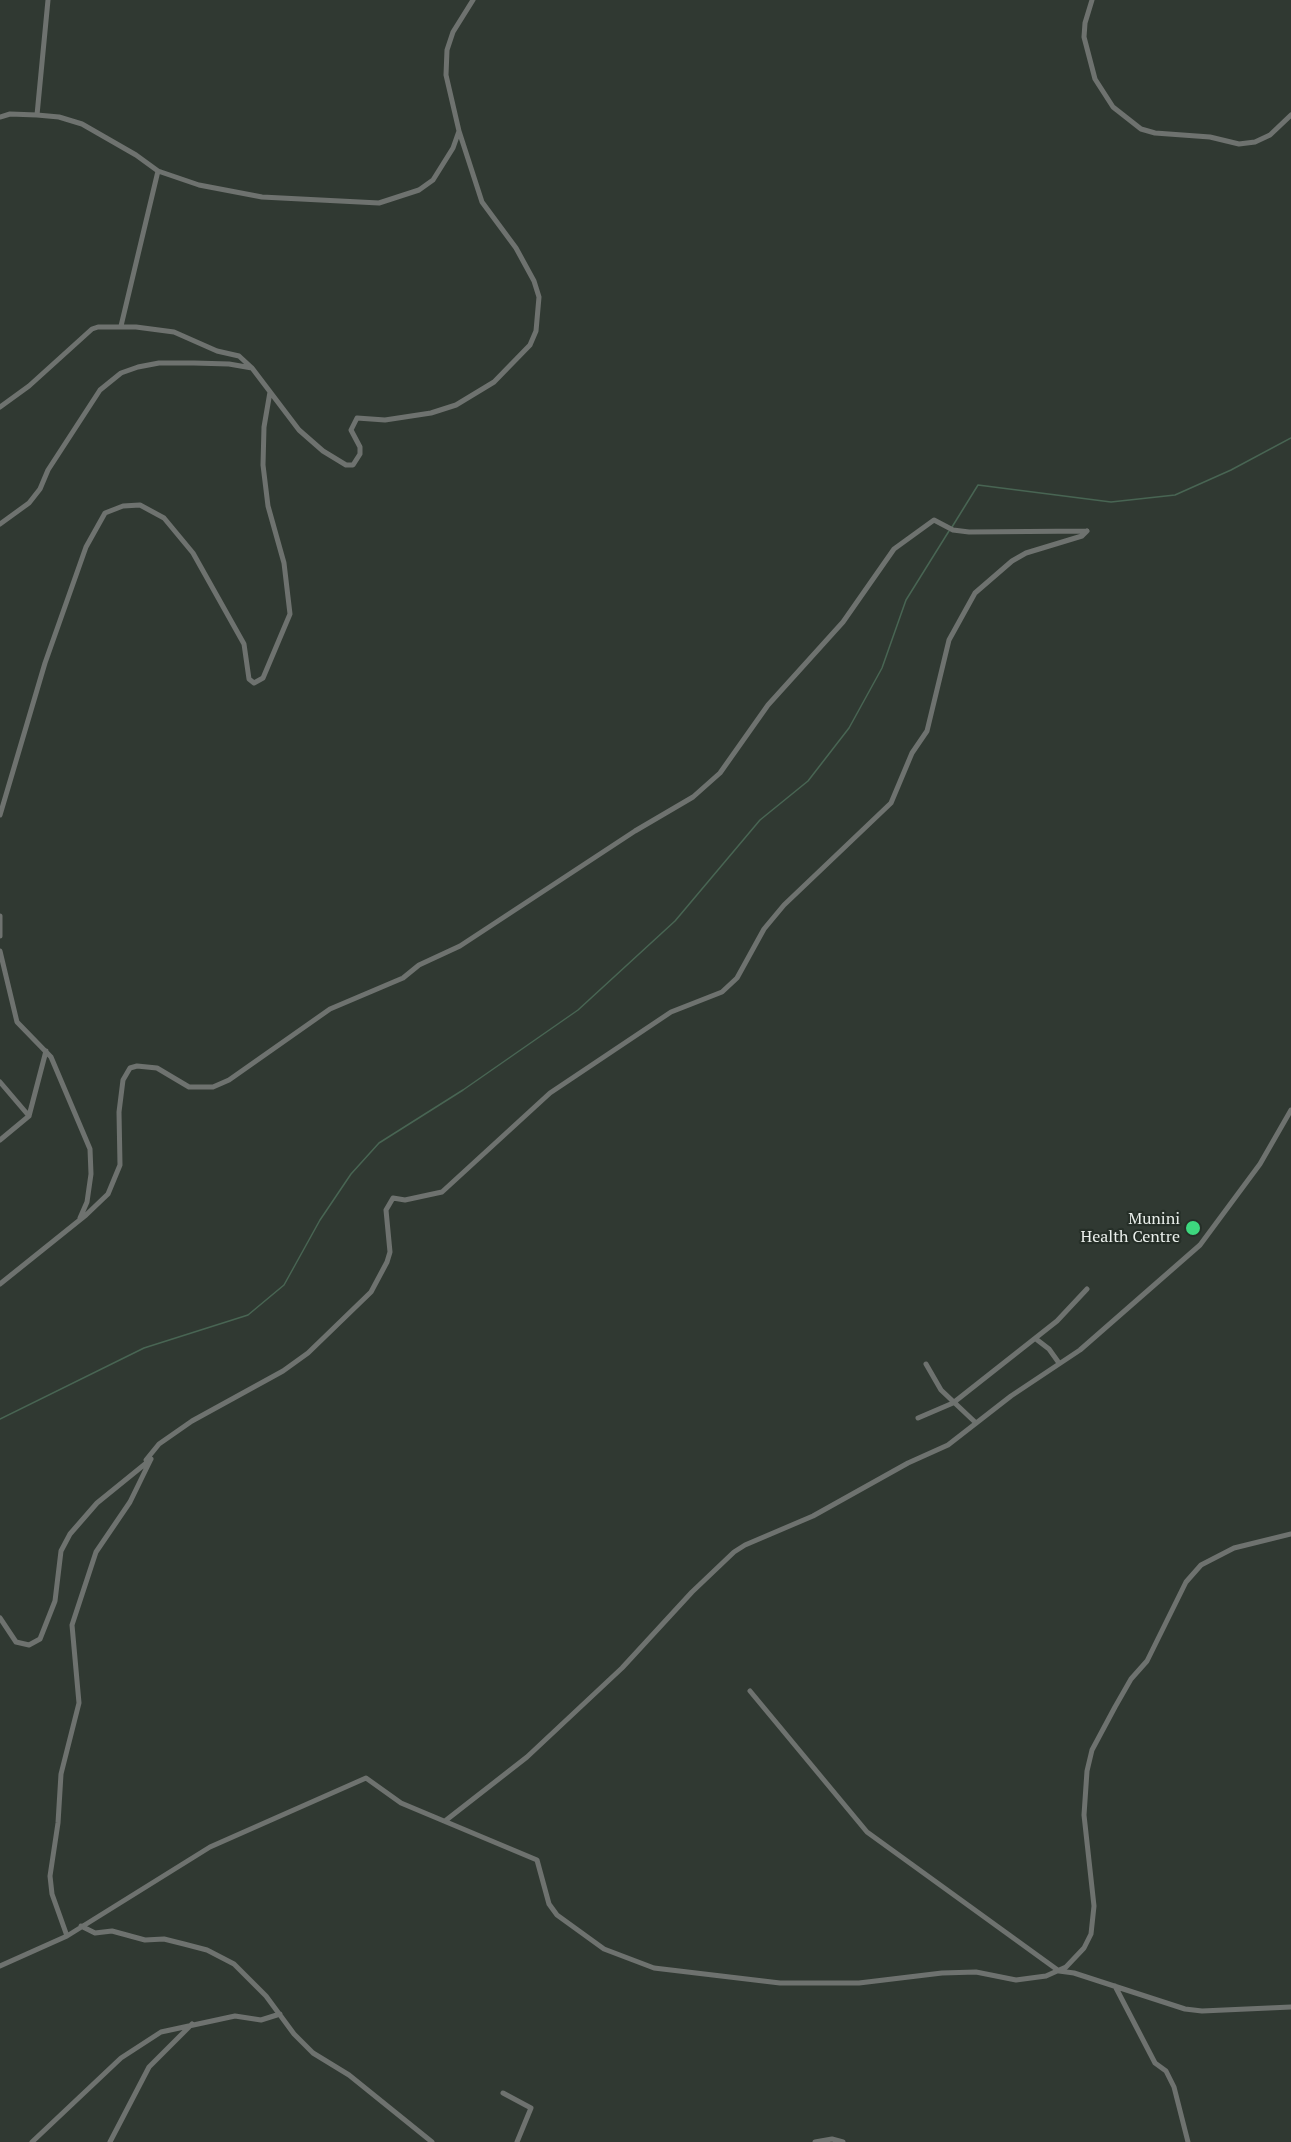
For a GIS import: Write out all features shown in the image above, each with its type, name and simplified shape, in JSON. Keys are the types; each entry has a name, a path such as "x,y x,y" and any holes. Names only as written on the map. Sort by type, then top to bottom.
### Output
{"street":[{"path":"37,115 48,0"},
{"path":"0,407 29,386 92,329 121,326 174,332 217,351 239,356 252,368 311,441 337,461 353,465 360,454 360,447 351,430 357,418 409,418 456,405 494,382 530,345 536,332 538,290 508,235 482,202 459,131 447,75 447,57 453,32 472,0"},
{"path":"1092,0 1088,9 1084,38 1095,79 1113,107 1141,129 1247,143 1270,135 1291,116"},
{"path":"0,117 10,114 37,115 59,117 82,124 158,171 199,184 262,197 379,203 412,193 433,180 444,165 459,131"},
{"path":"121,326 158,171"},
{"path":"0,524 34,496 91,400 120,373 159,363 229,364 252,368"},
{"path":"0,815 45,663 86,547 105,513 123,506 140,505 164,518 193,553 244,644 249,679 254,683 263,678 290,614 284,563 268,507 263,465 264,427 270,392"},
{"path":"0,1284 108,1194 118,1172 122,1152 119,1112 123,1080 130,1068 137,1066 157,1068 189,1087 213,1087 229,1080 330,1010 403,978 418,965 460,946 693,797 720,773 768,705 843,622 894,549 934,520 953,530 969,532 1087,531 1082,536 1026,553 1012,561 975,593 948,640 927,731 912,753 891,803 784,905 764,929 737,978 722,992 671,1012 550,1093 442,1192 405,1200 393,1198 386,1210 390,1252 371,1292 308,1353 283,1371 192,1420 159,1444 147,1460 151,1459"},
{"path":"0,916 0,936"},
{"path":"0,951 17,1022 46,1051 59,1072 92,1161 87,1202 77,1222"},
{"path":"0,1140 29,1116 46,1051"},
{"path":"0,1082 29,1116"},
{"path":"445,1821 527,1758 622,1668 734,1552 745,1545 813,1516 899,1468 948,1445 1099,1334 1200,1245 1260,1164 1291,1110"},
{"path":"918,1418 953,1403 1036,1339 1087,1289"},
{"path":"1036,1339 1049,1349 1059,1363"},
{"path":"926,1364 936,1382 953,1403 976,1423"},
{"path":"0,1618 16,1642 29,1646 40,1639 55,1602 61,1551 70,1534 97,1503 151,1459"},
{"path":"67,1936 52,1894 50,1876 58,1823 61,1774 80,1703 72,1624 96,1552 130,1502 151,1459"},
{"path":"0,1966 67,1936 210,1847 362,1779 370,1780 401,1803 537,1860 549,1904 557,1915 604,1949 654,1968 762,1983 833,1984 976,1972 1016,1980 1059,1971 1084,1948 1091,1934 1093,1920 1084,1807 1087,1771 1096,1742 1131,1679 1147,1660 1186,1582 1202,1565 1234,1548 1291,1534"},
{"path":"750,1691 867,1832 1059,1971 1115,1985 1185,2009 1202,2011 1291,2007"},
{"path":"81,1926 95,1933 112,1930 145,1940 164,1939 214,1953 239,1967 313,2054 349,2075 432,2142"},
{"path":"1115,1985 1155,2062 1166,2071 1174,2087 1188,2142"},
{"path":"32,2142 130,2051 161,2032 193,2023 235,2016 261,2020 280,2014"},
{"path":"110,2142 149,2067 193,2023"},
{"path":"503,2093 531,2108 517,2142"},
{"path":"815,2142 832,2139 843,2142"}],"waterway":[{"path":"952,527 978,485 1111,502 1175,495 1231,470 1291,438"},
{"path":"0,1419 144,1348 248,1315 284,1285 320,1220 351,1174 379,1143 463,1090 578,1010 675,921 760,820 808,781 849,728 882,668 906,600 949,531"}],"place":[{"name":"Munini Health Centre","path":"1193,1228"}]}
